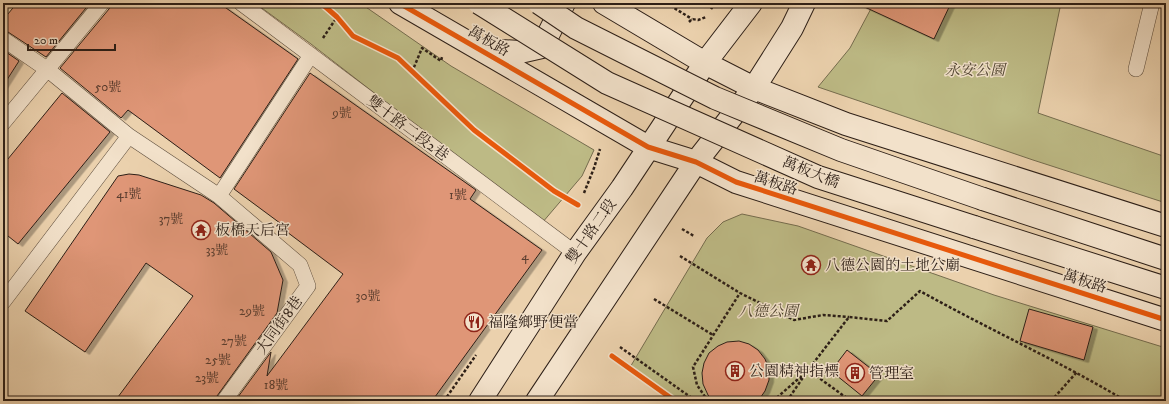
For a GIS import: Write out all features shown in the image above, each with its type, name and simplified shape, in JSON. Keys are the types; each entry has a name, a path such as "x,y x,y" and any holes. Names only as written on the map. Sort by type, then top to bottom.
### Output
{"street":[{"name":"萬板大橋","path":"479,3 607,83 818,177 1166,288"},
{"name":"萬板大橋","path":"539,3 576,28 714,98 841,150 1081,233 1166,258"},
{"path":"479,50 520,52 542,47 564,3"},
{"path":"604,3 667,41 754,88 846,124 1166,226"},
{"name":"雙十路二段","path":"480,401 575,253 622,188 705,62 751,3"},
{"path":"537,401 696,162 754,88 792,28 804,3"},
{"name":"萬板路","path":"402,5 648,147 696,162 736,182 1166,320"}],"lane":[{"path":"3,124 102,3"},
{"name":"雙十路二段2巷","path":"241,3 575,253"},
{"path":"1136,69 1152,3"},
{"name":"大同街8巷","path":"3,39 48,70 129,136 219,196 300,265 308,286 224,401"},
{"path":"219,196 311,55"},
{"path":"3,302 129,136"}],"path":[{"path":"666,3 692,19 698,20 707,16"},
{"path":"711,10 715,3"},
{"path":"332,12 341,22"},
{"path":"667,41 692,19"},
{"path":"412,72 422,48 441,61"},
{"path":"408,68 418,77"},
{"path":"581,199 594,168 608,125"},
{"path":"680,256 740,293 794,320 823,316 887,321 920,291 980,324 1076,372 1126,401"},
{"path":"708,401 697,385 693,367 740,293"},
{"path":"654,299 713,335"},
{"path":"787,401 808,370 849,317"},
{"path":"620,347 696,401"},
{"path":"444,401 480,349"},
{"path":"773,401 808,370"},
{"path":"808,370 851,401"},
{"path":"1051,401 1076,372"}],"green space":[{"path":"255,3 360,3 451,66 594,150 582,176 542,223 311,44"},
{"name":"永安公園","path":"874,3 1061,3 1038,113 1166,157 1166,203 1033,160 818,87 850,48"},
{"name":"八德公園","path":"742,214 798,226 994,295 1166,348 1166,401 677,401 629,369 707,238 723,222"}],"building":[{"path":"17,3 90,3 46,57 3,30 3,20"},
{"path":"111,3 219,3 298,59 220,178 128,110 121,118 60,68 109,9"},
{"path":"856,3 951,3 934,39"},
{"path":"3,50 19,61 3,86"},
{"path":"310,73 476,190 470,199 542,250 432,401 235,401 271,352 267,376 343,274 287,232 288,229 234,189"},
{"path":"62,93 110,132 18,244 3,232 3,165"},
{"path":"129,174 139,175 201,195 214,203 271,252 283,280 277,313 217,396 215,401 115,401 193,296 146,263 85,352 25,311 118,176"},
{"path":"1029,309 1093,327 1084,360 1020,341"},
{"name":"公園精神指標","path":"739,341 749,344 758,350 765,359 769,369 769,380 765,391 758,401 714,401 708,395 703,384 702,373 704,363 709,353 718,346 727,342"},
{"name":"管理室","path":"847,350 879,375 862,396 831,371"}],"cycle path":[{"path":"321,3 337,17 353,36 398,58 474,130 554,191 578,205"},
{"path":"399,3 648,147 696,162 736,182 1166,320"},
{"path":"612,356 675,401"}],"place":[{"name":"板橋天后宮","path":"201,230"},
{"name":"八德公園的土地公廟","path":"811,265"},
{"name":"福隆鄉野便當","path":"474,322"},
{"name":"公園精神指標","path":"735,371"},
{"name":"管理室","path":"855,373"}]}
